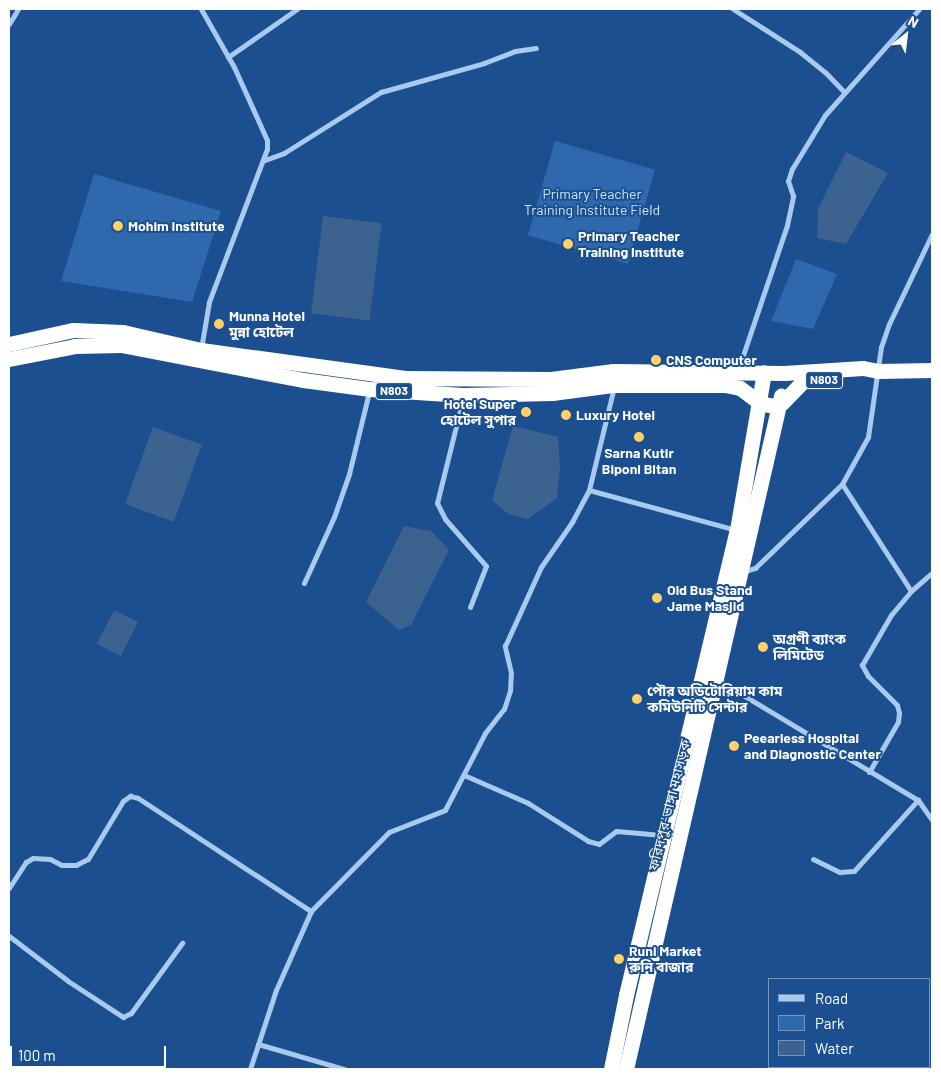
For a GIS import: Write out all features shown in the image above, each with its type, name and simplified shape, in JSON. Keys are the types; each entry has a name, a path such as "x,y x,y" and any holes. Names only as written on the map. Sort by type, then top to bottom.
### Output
{"highway":[{"name":"N803","path":"9,344 73,330 123,332 200,356 370,389 464,395 552,393 614,378 733,386 760,404"},
{"name":"N803","path":"9,359 75,346 121,345 200,356 405,378 551,379 614,378 738,370 784,373 863,368 878,371 932,370"},
{"name":"N803","path":"779,405 803,381 865,378 878,371"},
{"name":"ফরিদপুর-ভাঙ্গা মহাসড়ক","path":"611,1069 626,995 671,835 709,677 760,404 764,372"},
{"name":"ফরিদপুর-ভাঙ্গা মহাসড়ক","path":"709,677 741,573 785,383 784,373"},
{"path":"760,404 779,405"},
{"path":"743,495 758,499"},
{"name":"ফরিদপুর-ভাঙ্গা মহাসড়ক","path":"626,1069 671,835"},
{"path":"626,995 641,998"},
{"path":"614,1048 630,1050"}],"street":[{"path":"9,24 18,9"},
{"path":"200,9 228,57 266,140 265,160 209,302 200,356"},
{"path":"228,57 297,9"},
{"path":"733,9 800,52 825,72 844,92"},
{"path":"738,370 787,225 793,196 788,181 812,135 844,92 861,78 919,9"},
{"path":"265,160 284,153 381,92 484,63 515,51 536,48"},
{"path":"741,573 754,568 842,484 868,437 881,347 889,324 932,234"},
{"path":"250,1069 276,990 311,911 389,832 444,810 485,733 504,709 510,690 511,672 505,646 541,568 572,522 589,490 614,378"},
{"path":"304,583 334,517 349,474 370,389"},
{"path":"464,395 437,503 444,519 486,566 470,607"},
{"path":"842,484 911,591"},
{"path":"589,490 737,530"},
{"path":"869,772 898,722 900,713 897,705 868,676 862,665 891,615 911,591 932,573"},
{"path":"709,677 918,800 932,820"},
{"path":"464,775 528,803 588,841 599,844 616,831 671,835"},
{"path":"9,888 26,862 33,858 50,859 62,865 76,864 88,859 123,801 130,796 138,798 311,911"},
{"path":"813,859 840,872 854,871 918,800"},
{"path":"9,936 68,981 123,1017 131,1013 182,943"},
{"path":"258,1044 344,1069"}],"green space":[{"name":"Primary Teacher Training Institute Field","path":"555,141 655,170 628,264 528,235"},
{"path":"94,174 221,211 192,302 61,281"},
{"path":"796,259 837,274 813,329 771,321"}],"water":[{"path":"846,152 888,173 846,244 817,238 818,209"},
{"path":"323,216 382,223 370,320 311,313"},
{"path":"513,426 558,437 560,467 557,498 528,519 508,514 492,500"},
{"path":"153,427 202,445 174,522 125,504"},
{"path":"404,526 431,531 449,550 411,625 399,630 366,602"},
{"path":"114,610 138,622 121,656 97,644"}],"place":[{"name":"Mohim Institute","path":"118,226"},
{"name":"Primary Teacher Training Institute","path":"568,244"},
{"name":"Munna Hotel মুন্না হোটেল","path":"219,324"},
{"name":"CNS Computer","path":"656,360"},
{"name":"Hotel Super হোটেল সুপার","path":"526,412"},
{"name":"Luxury Hotel","path":"566,415"},
{"name":"Sarna Kutir Biponi Bitan","path":"639,437"},
{"name":"Old Bus Stand Jame Masjid","path":"657,598"},
{"name":"অগ্রণী ব্যাংক লিমিটেড","path":"763,647"},
{"name":"পৌর অডিটোরিয়াম কাম কমিউনিটি সেন্টার","path":"637,699"},
{"name":"Peearless Hospital and Diagnostic Center","path":"734,746"},
{"name":"Runi Market রুনি বাজার","path":"619,959"}]}
